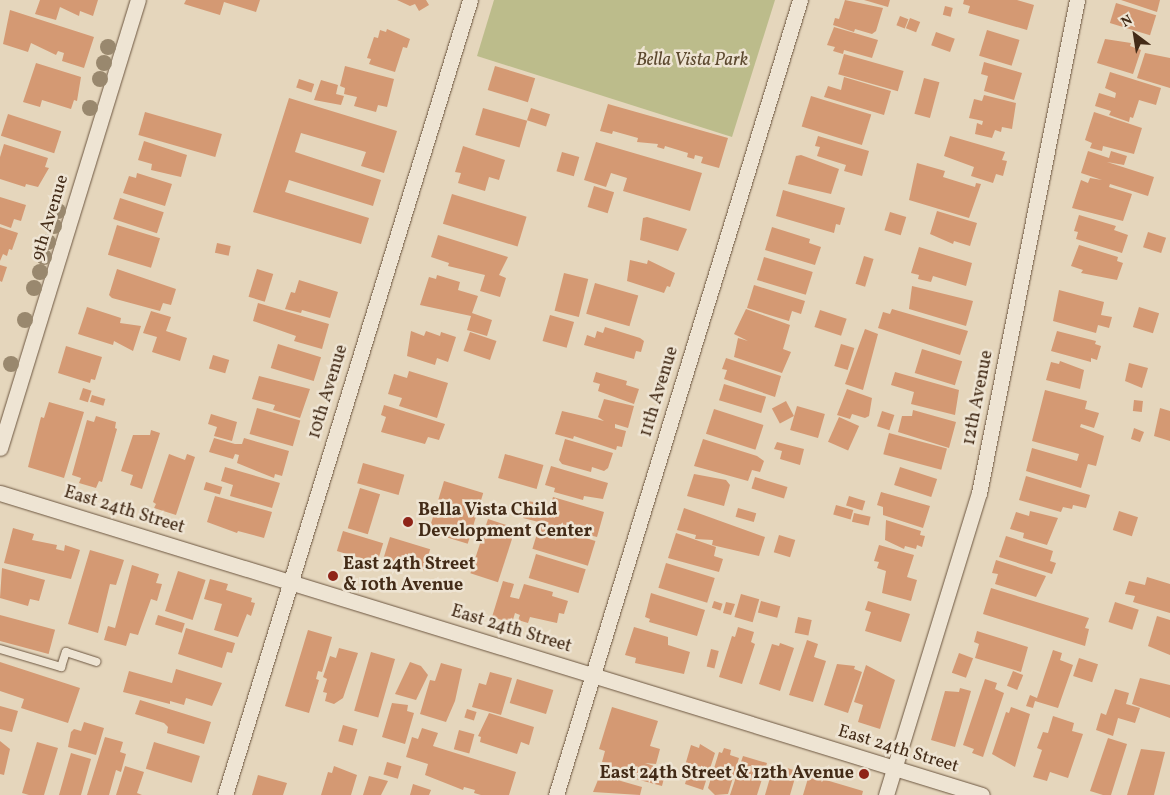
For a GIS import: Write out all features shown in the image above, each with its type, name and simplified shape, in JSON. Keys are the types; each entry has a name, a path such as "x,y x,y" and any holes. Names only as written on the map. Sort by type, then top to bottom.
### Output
{"street":[{"name":"9th Avenue","path":"0,448 138,0"},
{"name":"10th Avenue","path":"225,795 470,0"},
{"name":"11th Avenue","path":"556,795 800,0"},
{"name":"12th Avenue","path":"886,795 979,493 1077,0"},
{"name":"East 24th Street","path":"0,493 982,795"}],"lane":[{"path":"0,649 61,667 66,652 96,662"}],"green space":[{"name":"Bella Vista Park","path":"494,0 775,0 732,137 477,56"}],"building":[{"path":"40,0 98,0 93,16 80,11 79,16 60,7 56,20 35,14"},
{"path":"186,0 260,0 256,12 224,2 220,15 184,4"},
{"path":"397,0 426,0 429,5 419,11 415,4 410,6"},
{"path":"845,0 883,8 876,31 872,34 855,29 854,32 833,25 835,18 839,19"},
{"path":"864,0 890,0 888,7"},
{"path":"964,0 1017,0 1034,5 1027,30 968,13 970,6 963,4"},
{"path":"1121,0 1160,0 1157,12"},
{"path":"1116,3 1156,15 1150,35 1110,23"},
{"path":"945,6 953,8 951,17 943,15"},
{"path":"10,10 94,37 84,68 62,61 64,53 58,51 56,55 31,43 28,52 3,44"},
{"path":"900,16 908,19 905,29 896,25"},
{"path":"910,18 920,22 916,32 906,28"},
{"path":"834,27 878,40 872,58 844,50 843,54 833,51 835,47 827,45"},
{"path":"387,29 410,39 407,48 403,47 395,72 369,64 371,59 367,58 374,37 378,38 380,30 386,32"},
{"path":"987,30 1020,40 1012,66 979,56"},
{"path":"936,32 955,39 950,52 931,45"},
{"path":"1105,39 1131,43 1130,46 1141,50 1133,74 1097,63"},
{"path":"1145,53 1170,58 1170,88 1137,78"},
{"path":"844,54 904,71 898,91 838,74"},
{"path":"984,62 1022,73 1014,100 984,91 988,76 981,74"},
{"path":"36,63 81,77 77,101 74,100 71,109 42,100 40,107 23,102"},
{"path":"345,66 394,79 387,107 378,105 376,112 354,106 357,97 344,94 345,88 340,86"},
{"path":"495,66 535,78 528,102 488,90"},
{"path":"1110,72 1161,88 1156,105 1139,100 1133,118 1130,117 1129,122 1109,115 1111,111 1095,106 1099,93 1115,98 1116,93 1105,88"},
{"path":"844,77 891,91 884,115 824,97 828,86 841,90"},
{"path":"924,78 939,82 930,118 914,114"},
{"path":"299,79 314,84 311,93 296,88"},
{"path":"321,80 338,85 336,94 344,96 341,105 314,100"},
{"path":"984,95 1016,103 1012,129 1002,127 1001,132 995,130 992,138 975,134 977,123 982,125 983,121 969,118 974,99 982,101"},
{"path":"811,96 871,114 862,145 802,127"},
{"path":"289,98 397,131 384,173 361,166 366,152 301,133 295,152 381,180 373,206 289,180 285,192 369,218 361,244 253,212"},
{"path":"608,104 728,138 719,168 701,163 703,157 695,155 694,159 687,157 688,153 665,146 664,149 657,147 658,144 637,142 638,138 613,131 612,134 600,131"},
{"path":"483,108 527,121 520,148 475,135"},
{"path":"531,108 550,114 546,127 527,120"},
{"path":"145,112 222,134 215,157 138,135"},
{"path":"1094,112 1142,128 1134,154 1103,146 1102,151 1090,148 1092,143 1085,140"},
{"path":"8,114 61,131 54,153 1,136"},
{"path":"818,136 869,151 862,176 844,171 846,165 817,156 820,147 815,146"},
{"path":"950,136 1005,152 1002,160 1007,161 1003,176 996,174 993,183 971,176 974,167 944,156"},
{"path":"144,141 187,155 181,177 151,170 152,164 138,160"},
{"path":"596,142 702,173 690,211 623,191 627,178 611,173 606,187 584,180"},
{"path":"4,144 48,158 45,167 49,168 38,187 26,184 25,187 0,179 0,157"},
{"path":"463,146 505,160 499,180 489,177 485,191 458,183 461,173 455,172"},
{"path":"1088,151 1109,158 1111,151 1127,156 1124,165 1107,162 1154,177 1148,196 1110,184 1109,187 1132,194 1123,221 1072,208 1081,180 1088,183 1090,178 1102,180 1081,173"},
{"path":"562,152 579,157 574,176 556,171"},
{"path":"801,155 839,169 831,194 788,184 796,156"},
{"path":"917,163 945,171 943,177 975,187 976,183 981,184 969,218 909,200"},
{"path":"137,173 172,184 165,206 123,193 129,176 136,178"},
{"path":"594,186 614,192 608,213 588,207"},
{"path":"783,190 845,208 840,225 836,224 834,233 776,216"},
{"path":"452,194 527,217 518,246 443,224"},
{"path":"0,197 26,205 21,221 14,219 11,228 0,224"},
{"path":"120,198 164,212 157,233 113,219"},
{"path":"937,211 977,223 970,246 954,241 953,244 930,234"},
{"path":"890,212 906,217 901,235 884,230"},
{"path":"1079,215 1116,226 1114,230 1128,235 1122,253 1076,239 1078,232 1074,231"},
{"path":"647,217 687,229 678,251 640,240 643,218"},
{"path":"117,225 160,238 151,268 108,255"},
{"path":"0,227 18,233 12,250 9,249 7,256 3,254 0,261"},
{"path":"772,227 810,239 809,243 821,247 815,265 765,250"},
{"path":"1148,232 1166,238 1161,253 1143,247"},
{"path":"438,235 508,257 499,275 506,278 500,297 480,291 485,275 448,266 449,263 431,257"},
{"path":"217,243 231,246 229,256 215,253"},
{"path":"1079,245 1118,257 1117,261 1123,263 1117,280 1081,273 1083,270 1071,266"},
{"path":"919,247 972,263 966,286 933,276 931,282 918,279 919,275 911,273"},
{"path":"864,256 874,259 865,287 856,284"},
{"path":"764,257 813,272 806,295 757,280"},
{"path":"630,260 647,264 648,260 675,273 670,287 667,286 664,293 627,281"},
{"path":"0,265 7,267 2,282 0,281"},
{"path":"117,269 176,289 171,305 163,303 160,311 112,298 109,295"},
{"path":"257,269 273,274 265,302 249,297"},
{"path":"564,273 588,279 579,317 555,311"},
{"path":"437,275 460,282 458,290 478,296 472,313 492,320 487,336 467,330 471,316 420,305 429,277 436,279"},
{"path":"299,280 338,292 330,318 302,310 301,313 285,309 291,292 295,293"},
{"path":"595,283 638,295 629,326 586,314"},
{"path":"754,285 805,301 801,314 792,311 789,321 747,308"},
{"path":"912,286 973,301 966,326 909,309"},
{"path":"1059,290 1104,302 1101,315 1112,317 1109,328 1098,325 1096,333 1053,321"},
{"path":"258,303 329,324 322,349 294,341 296,336 253,321"},
{"path":"87,307 121,318 120,323 141,326 133,351 114,341 113,345 78,334"},
{"path":"1139,307 1159,313 1153,333 1133,327"},
{"path":"746,309 790,325 783,349 791,352 782,373 734,357 738,338 748,341 734,334"},
{"path":"892,309 968,331 960,355 878,328 883,312 890,314"},
{"path":"820,310 847,319 841,336 814,327"},
{"path":"151,311 171,317 166,331 187,338 180,361 152,352 157,337 143,333"},
{"path":"550,315 574,322 567,348 543,341"},
{"path":"605,327 640,338 644,341 641,352 636,351 634,359 584,345 587,335 595,338 597,331 603,333"},
{"path":"865,329 878,334 863,390 845,384"},
{"path":"411,331 424,336 426,331 440,336 441,332 456,337 448,362 437,358 435,365 407,356"},
{"path":"1057,331 1096,341 1095,344 1101,346 1097,360 1091,358 1091,362 1051,351"},
{"path":"470,332 496,341 490,360 463,351"},
{"path":"278,344 321,357 314,381 271,368"},
{"path":"841,344 854,348 848,370 834,366"},
{"path":"66,346 102,357 95,380 91,379 90,383 58,373"},
{"path":"922,349 962,361 955,385 915,373"},
{"path":"213,355 229,360 225,373 209,368"},
{"path":"726,358 781,376 775,397 724,379 727,370 722,369"},
{"path":"1060,361 1084,370 1080,389 1046,380 1051,362 1059,364"},
{"path":"1129,363 1148,368 1142,388 1125,381"},
{"path":"409,371 448,383 437,418 399,406 402,398 388,394 394,374 407,378"},
{"path":"596,372 627,381 626,385 639,389 634,404 598,391 600,384 593,382"},
{"path":"895,372 959,390 955,415 911,404 914,392 891,385"},
{"path":"259,376 310,389 300,418 273,410 275,405 252,399"},
{"path":"724,384 766,397 761,413 719,400"},
{"path":"83,388 92,391 88,402 79,399"},
{"path":"847,389 872,398 869,416 865,418 852,414 850,419 837,415"},
{"path":"1045,390 1087,401 1085,409 1099,413 1094,428 1081,424 1080,427 1104,436 1096,466 1088,464 1081,488 1026,471 1032,448 1077,461 1079,454 1032,441"},
{"path":"92,395 105,399 103,406 90,402"},
{"path":"604,399 634,406 628,428 615,424 615,428 626,431 622,447 617,446 616,450 574,436 573,439 555,434 562,411 604,421 598,417"},
{"path":"1134,400 1143,401 1142,412 1133,411"},
{"path":"786,401 794,416 780,424 772,409"},
{"path":"49,402 84,412 64,478 28,467 41,417 44,418"},
{"path":"384,405 445,424 439,440 428,437 425,444 381,432 386,417 381,415"},
{"path":"797,406 825,414 818,438 790,430"},
{"path":"257,408 300,420 293,446 250,434"},
{"path":"1160,408 1170,411 1170,441 1154,436"},
{"path":"714,409 763,425 755,450 706,434"},
{"path":"913,410 956,422 949,448 898,432 902,416 912,416"},
{"path":"882,411 894,415 889,430 877,426"},
{"path":"211,414 237,422 232,441 214,436 217,427 208,424"},
{"path":"96,416 116,422 115,428 117,429 102,482 99,481 96,488 79,483 81,478 72,475 87,420 94,422"},
{"path":"839,417 859,426 848,451 828,442"},
{"path":"1134,428 1144,432 1140,442 1131,439"},
{"path":"151,430 160,433 142,489 130,485 133,475 121,471 133,435 150,435"},
{"path":"889,433 947,449 941,470 883,454"},
{"path":"214,438 242,444 244,438 289,451 282,476 275,474 274,478 237,463 239,455 235,454 233,459 209,452"},
{"path":"565,439 613,453 608,468 604,471 592,467 591,472 562,464 559,460"},
{"path":"703,439 757,456 764,461 760,472 752,470 748,481 694,466"},
{"path":"777,442 804,449 800,465 780,459 782,451 774,449"},
{"path":"169,454 185,460 187,454 195,457 176,515 154,508 156,504 153,502"},
{"path":"505,454 543,465 537,489 498,478"},
{"path":"363,463 404,475 399,495 357,483"},
{"path":"551,466 608,483 603,499 584,496 583,500 554,492 555,488 545,485"},
{"path":"225,467 280,483 272,508 230,496 233,485 221,481"},
{"path":"900,467 937,479 931,497 894,485"},
{"path":"694,474 726,480 730,485 724,506 687,496"},
{"path":"1026,476 1090,495 1086,508 1073,505 1072,509 1063,507 1061,512 1019,500"},
{"path":"755,477 788,487 784,498 751,488"},
{"path":"444,481 483,493 468,544 429,532"},
{"path":"206,482 222,487 220,495 204,490"},
{"path":"360,488 380,494 368,534 348,528"},
{"path":"881,492 930,506 923,528 883,515 883,507 877,505"},
{"path":"215,496 272,512 264,538 238,531 237,533 207,522"},
{"path":"849,496 865,501 862,511 846,506"},
{"path":"553,497 604,512 597,537 523,518 528,501 544,504 543,508 549,510"},
{"path":"836,505 853,510 851,520 833,515"},
{"path":"684,508 765,537 759,556 712,545 713,540 695,539 696,535 677,530"},
{"path":"738,508 756,513 754,522 736,517"},
{"path":"1030,511 1058,518 1047,545 1023,538 1024,533 1010,529 1016,512 1029,516"},
{"path":"1119,511 1138,517 1132,536 1113,530"},
{"path":"854,513 871,517 869,526 852,522"},
{"path":"488,519 516,528 498,582 470,573"},
{"path":"886,520 921,531 920,535 925,536 922,547 917,545 916,549 905,546 904,549 885,540"},
{"path":"540,524 595,541 588,566 532,549"},
{"path":"13,528 34,534 32,540 57,545 56,549 64,551 65,545 80,550 71,579 4,563"},
{"path":"343,531 383,543 377,563 337,551"},
{"path":"676,533 716,547 714,556 723,559 719,572 668,558"},
{"path":"779,535 795,540 790,557 774,552"},
{"path":"1006,536 1053,551 1050,561 1056,563 1052,574 999,557"},
{"path":"390,537 430,549 424,570 384,558"},
{"path":"879,545 914,555 907,577 917,580 911,601 882,593 886,571 877,568 879,562 874,561"},
{"path":"90,550 124,560 116,585 110,584 98,633 68,624"},
{"path":"536,554 586,569 578,593 529,578"},
{"path":"996,560 1046,576 1036,597 995,584 998,574 992,573"},
{"path":"666,563 715,578 707,603 658,588"},
{"path":"132,565 159,574 156,583 162,584 157,601 151,599 138,635 130,633 126,646 104,640 108,626 115,628"},
{"path":"2,568 45,580 39,601 30,599 28,606 0,598"},
{"path":"178,571 206,580 193,620 165,611"},
{"path":"1147,577 1170,584 1170,613 1133,602 1135,596 1125,594 1129,581 1145,585"},
{"path":"210,579 228,584 226,590 252,598 251,602 255,603 251,616 247,614 238,637 214,630 222,604 204,599"},
{"path":"503,581 514,584 510,597 519,599 524,584 553,592 552,596 568,601 564,614 559,613 557,623 530,617 528,623 518,620 520,615 515,613 512,623 492,617"},
{"path":"991,588 1089,618 1085,628 1089,629 1085,646 983,614"},
{"path":"651,593 705,610 697,636 649,622 650,619 645,617"},
{"path":"741,594 759,599 753,622 734,617"},
{"path":"714,601 723,604 720,610 712,608"},
{"path":"761,601 780,606 777,618 758,613"},
{"path":"868,601 910,614 901,642 865,631 871,612 865,610"},
{"path":"726,602 735,604 731,615 723,613"},
{"path":"1115,602 1139,610 1132,630 1109,622"},
{"path":"0,615 55,630 49,654 0,641"},
{"path":"158,615 185,623 182,633 155,625"},
{"path":"1157,616 1170,620 1170,655 1148,646"},
{"path":"798,617 812,620 808,636 795,633"},
{"path":"634,627 668,637 668,645 690,652 684,674 635,663 636,658 625,655"},
{"path":"738,627 754,632 751,642 755,644 742,684 719,677 732,636 735,637"},
{"path":"186,628 235,643 232,653 227,652 222,668 178,654"},
{"path":"308,630 332,637 322,672 318,671 316,679 319,680 309,713 285,706"},
{"path":"977,631 1028,647 1021,672 975,658 979,644 974,642"},
{"path":"807,640 818,644 814,657 826,661 813,702 789,695"},
{"path":"780,643 794,648 780,691 759,684 772,644 779,646"},
{"path":"339,648 358,653 343,698 334,704 325,701 327,693 323,692 327,679 323,677 330,656 336,658"},
{"path":"711,649 719,651 714,668 707,666"},
{"path":"1053,650 1062,653 1060,660 1073,665 1058,708 1035,701 1033,708 1026,706 1030,695 1037,698"},
{"path":"371,652 395,659 378,718 354,711"},
{"path":"959,653 973,658 966,678 952,673"},
{"path":"1079,658 1098,664 1092,682 1073,676"},
{"path":"0,662 80,688 68,723 21,708 24,699 0,691"},
{"path":"410,662 421,666 428,675 416,700 395,694"},
{"path":"441,663 462,669 455,701 446,722 420,714 430,680 435,681"},
{"path":"837,664 855,666 854,669 862,672 848,713 824,705"},
{"path":"866,665 895,680 880,729 858,722 863,705 854,702"},
{"path":"176,669 222,683 212,706 186,698 184,705 170,701 170,704 123,692 129,671 172,683"},
{"path":"1013,671 1023,675 1017,690 1007,686"},
{"path":"490,672 512,678 501,715 472,707 479,683 486,685"},
{"path":"1140,678 1170,685 1170,718 1132,704"},
{"path":"517,679 553,690 546,714 510,703"},
{"path":"985,679 997,683 995,689 1004,693 983,757 972,753 974,749 963,745"},
{"path":"960,688 971,691 955,747 931,740 945,691 959,692"},
{"path":"1115,689 1129,693 1126,704 1140,708 1135,723 1118,718 1113,736 1096,730 1101,713 1106,715"},
{"path":"140,700 211,722 204,744 167,733 168,727 164,723 135,714"},
{"path":"392,703 408,705 407,711 414,713 405,744 382,737"},
{"path":"0,706 18,711 12,732 0,729"},
{"path":"612,707 658,721 650,746 660,749 656,764 645,763 666,770 662,786 606,771 608,763 602,762 605,751 599,749"},
{"path":"1011,707 1030,714 1015,767 992,754 1006,712 1009,713"},
{"path":"467,709 477,712 474,721 464,718"},
{"path":"489,713 534,727 529,745 521,742 517,754 480,742 481,737 478,736"},
{"path":"1053,716 1074,723 1072,731 1083,734 1068,778 1050,772 1047,781 1033,777 1042,750 1037,748 1043,732 1048,733"},
{"path":"84,722 104,728 96,755 68,747 71,732 74,729 81,731"},
{"path":"343,725 357,729 353,745 338,741"},
{"path":"422,728 438,733 433,746 516,772 509,795 481,795 474,793 475,790 464,787 463,790 425,775 428,764 406,757 412,737 418,739"},
{"path":"459,730 474,734 469,753 454,749"},
{"path":"105,737 123,742 120,752 126,754 121,772 116,770 109,795 87,795"},
{"path":"1108,738 1127,744 1111,795 1103,795 1090,791"},
{"path":"0,741 10,749 4,775 0,774"},
{"path":"37,742 58,748 44,795 29,795 22,793"},
{"path":"154,742 200,756 192,783 146,769"},
{"path":"700,744 715,753 703,790 685,784 687,777 682,776 691,745 699,748"},
{"path":"724,748 731,750 730,755 739,758 728,794 715,795 708,788 719,752 722,753"},
{"path":"1141,749 1165,752 1154,795 1127,795"},
{"path":"71,753 91,759 81,795 59,795"},
{"path":"743,756 767,763 757,795 730,795"},
{"path":"387,762 401,766 398,779 383,774"},
{"path":"774,764 797,771 790,795 765,795"},
{"path":"125,766 144,772 137,793 142,795 116,795"},
{"path":"334,766 357,775 351,795 321,795 328,772 332,773"},
{"path":"258,775 287,783 283,795 252,795"},
{"path":"600,775 642,787 640,795 593,792"},
{"path":"809,775 863,791 862,795 803,795"},
{"path":"369,776 388,781 381,795 363,795"},
{"path":"413,784 431,790 429,795 410,795"}],"place":[{"name":"Bella Vista Child Development Center","path":"408,522"},
{"name":"East 24th Street & 10th Avenue","path":"333,576"},
{"name":"East 24th Street & 12th Avenue","path":"864,774"}]}
